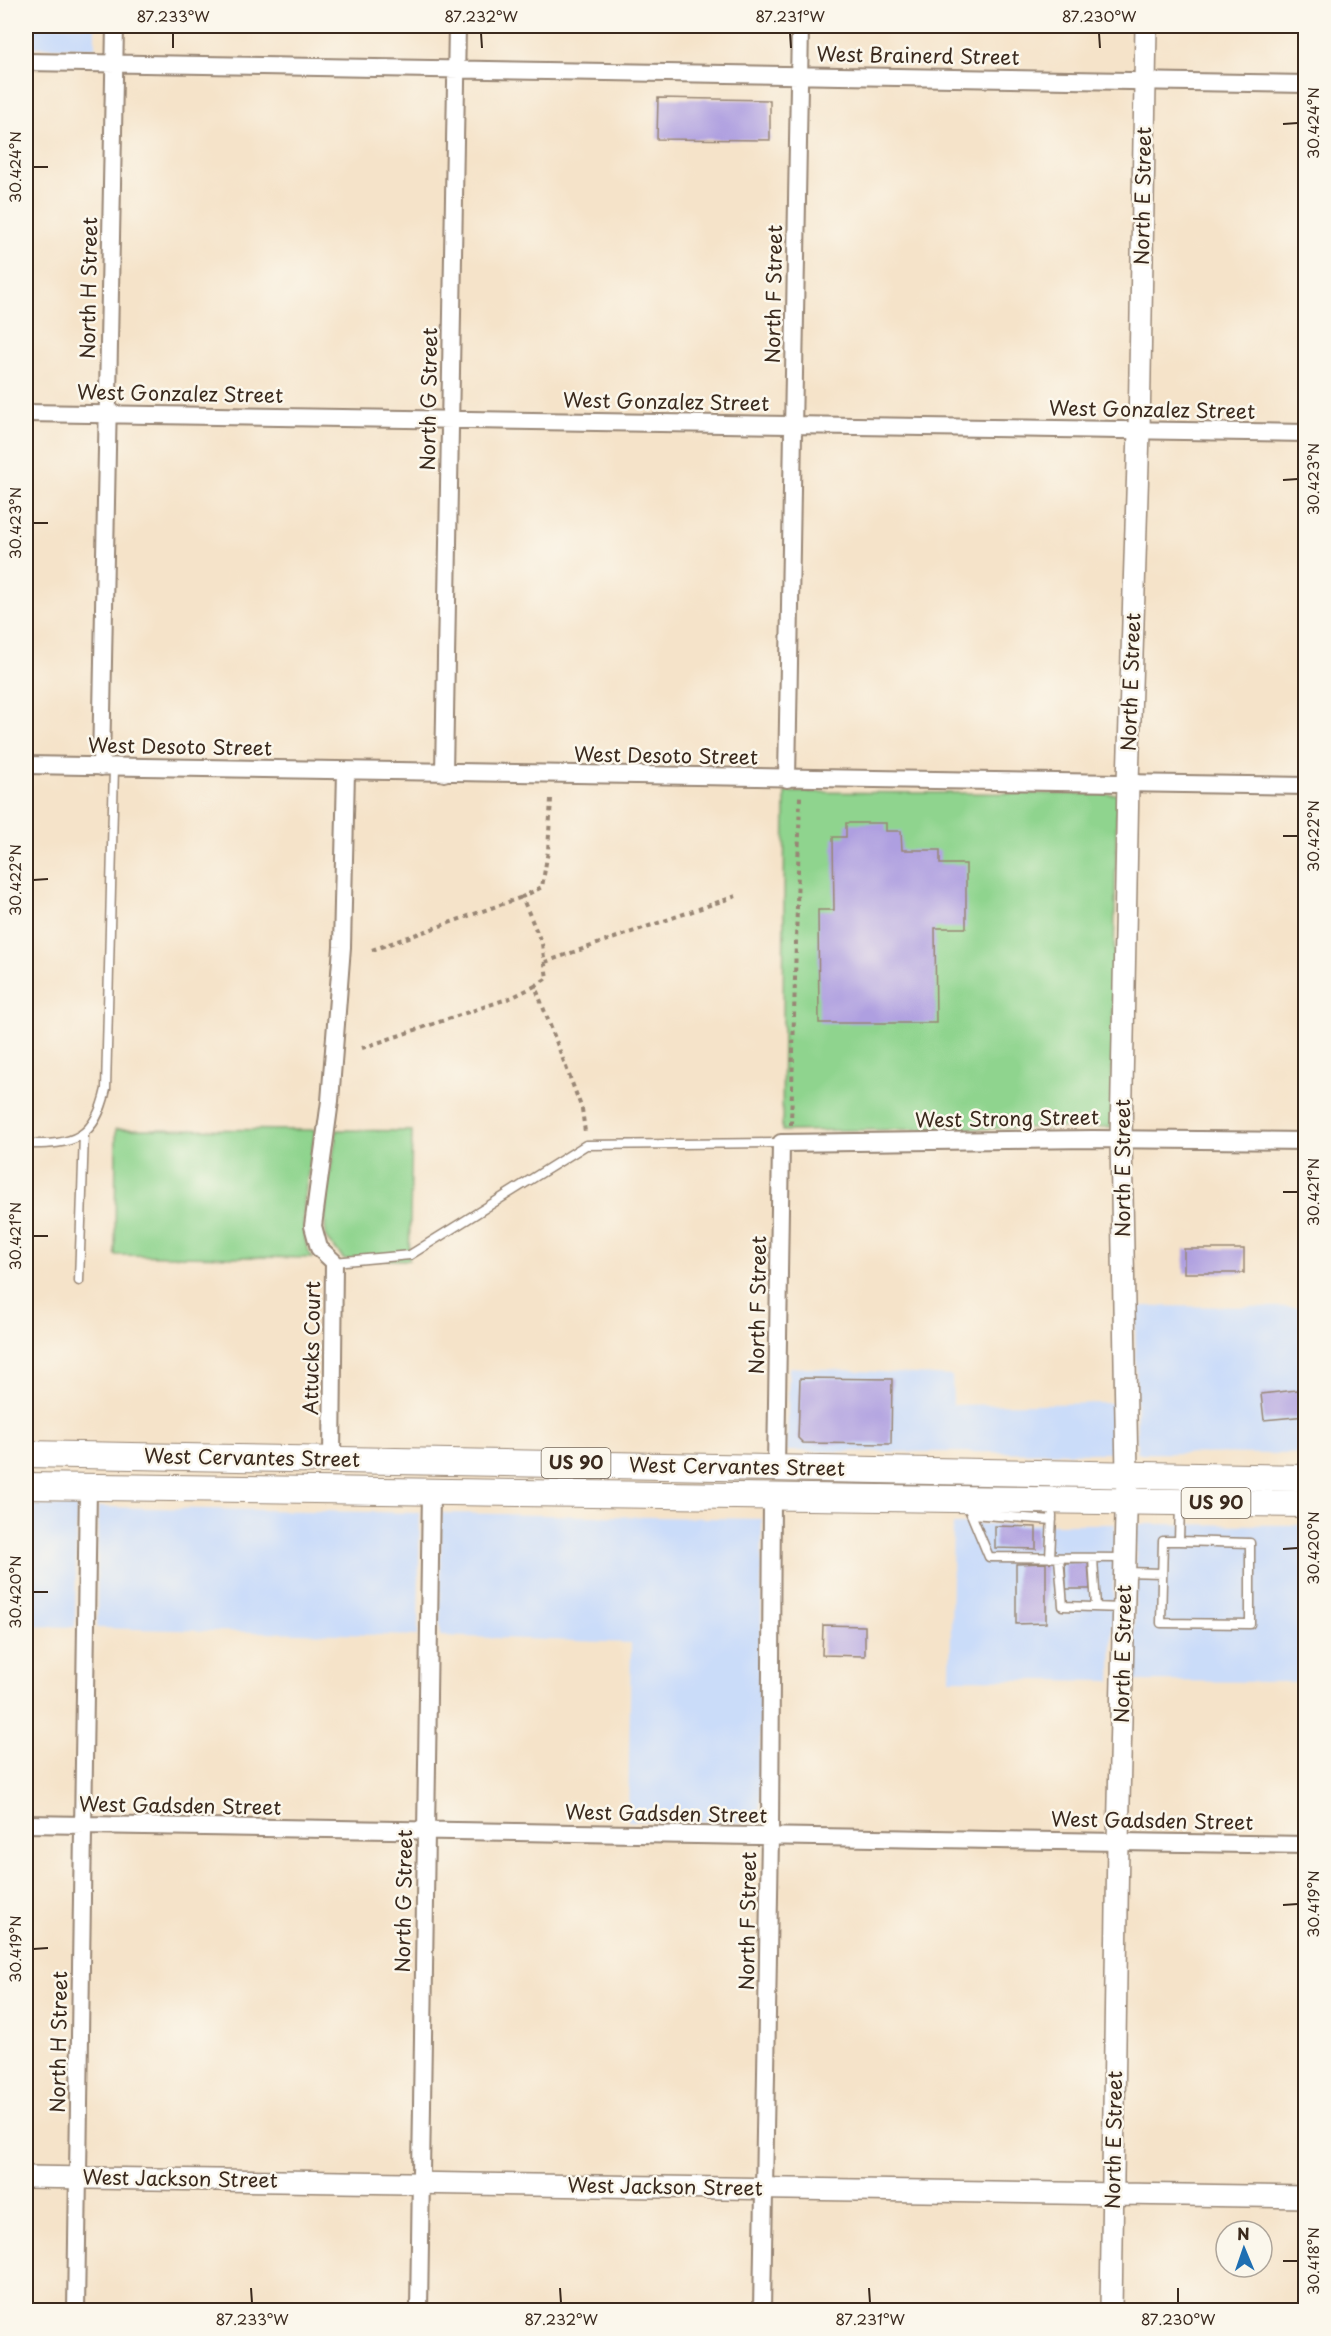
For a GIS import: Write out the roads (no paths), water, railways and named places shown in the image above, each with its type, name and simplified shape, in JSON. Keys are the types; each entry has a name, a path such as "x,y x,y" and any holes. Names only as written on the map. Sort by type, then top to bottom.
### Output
{"main road":[{"name":"West Cervantes Street","path":"26,1454 1305,1478"},
{"path":"157,1488 183,1474 208,1472 311,1473 322,1469 332,1459"},
{"path":"431,1491 436,1479 448,1474 562,1476 576,1474 605,1464"},
{"name":"West Cervantes Street","path":"26,1486 772,1497 1052,1510 1126,1501 1305,1504"}],"street":[{"name":"North H Street","path":"108,767 108,414 115,26"},
{"name":"North G Street","path":"444,773 457,26"},
{"name":"North F Street","path":"793,779 793,425 800,26"},
{"name":"North E Street","path":"1111,2310 1118,1842 1127,1474 1121,1139 1128,782 1139,431 1146,26"},
{"name":"West Brainerd Street","path":"26,62 1305,84"},
{"name":"West Gonzalez Street","path":"26,413 1305,433"},
{"name":"West Desoto Street","path":"26,765 1305,786"},
{"name":"Attucks Court","path":"332,1459 334,1262 319,1248 313,1226 330,1101 342,947 346,771"},
{"name":"West Strong Street","path":"786,1143 1121,1139 1305,1141"},
{"name":"North F Street","path":"776,1468 786,1143"},
{"name":"North H Street","path":"76,2310 88,1487"},
{"name":"North G Street","path":"418,2310 431,1491"},
{"name":"North F Street","path":"762,2310 770,1836 772,1497"},
{"name":"West Gadsden Street","path":"26,1824 1305,1845"},
{"name":"West Jackson Street","path":"26,2177 1305,2197"}],"lane":[{"path":"26,1144 60,1143 84,1134 102,1107 105,1089 108,767"},
{"path":"79,1281 84,1134"},
{"path":"334,1262 410,1255 586,1145 786,1143"},
{"path":"1179,1541 1180,1503"},
{"path":"968,1507 989,1557 1093,1558 1162,1573"},
{"path":"1052,1510 1054,1558 1063,1605 1124,1608"},
{"path":"1163,1541 1179,1541 1250,1543 1250,1624 1161,1623 1163,1541"},
{"path":"1093,1558 1096,1607"}]}
